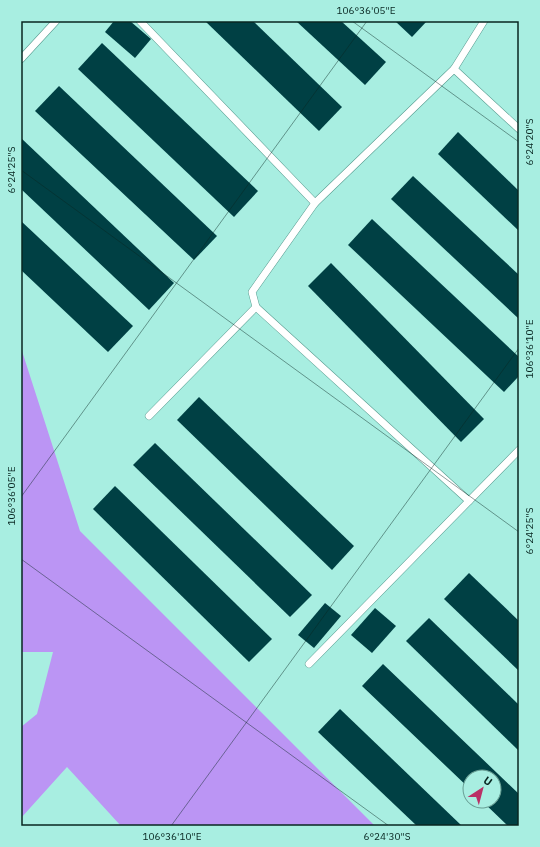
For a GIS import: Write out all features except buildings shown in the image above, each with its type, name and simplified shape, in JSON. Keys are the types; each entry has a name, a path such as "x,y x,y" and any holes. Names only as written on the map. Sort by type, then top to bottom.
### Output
{"lane":[{"path":"21,60 56,21"},
{"path":"140,21 315,203"},
{"path":"469,501 256,307 252,292 315,203 454,68 484,21"},
{"path":"454,68 519,129"},
{"path":"150,416 256,307"},
{"path":"309,664 519,450"}],"shaded area":[{"path":"21,348 80,531 375,826 121,826 67,767 21,818 21,727 37,714 53,652 21,652"}]}
